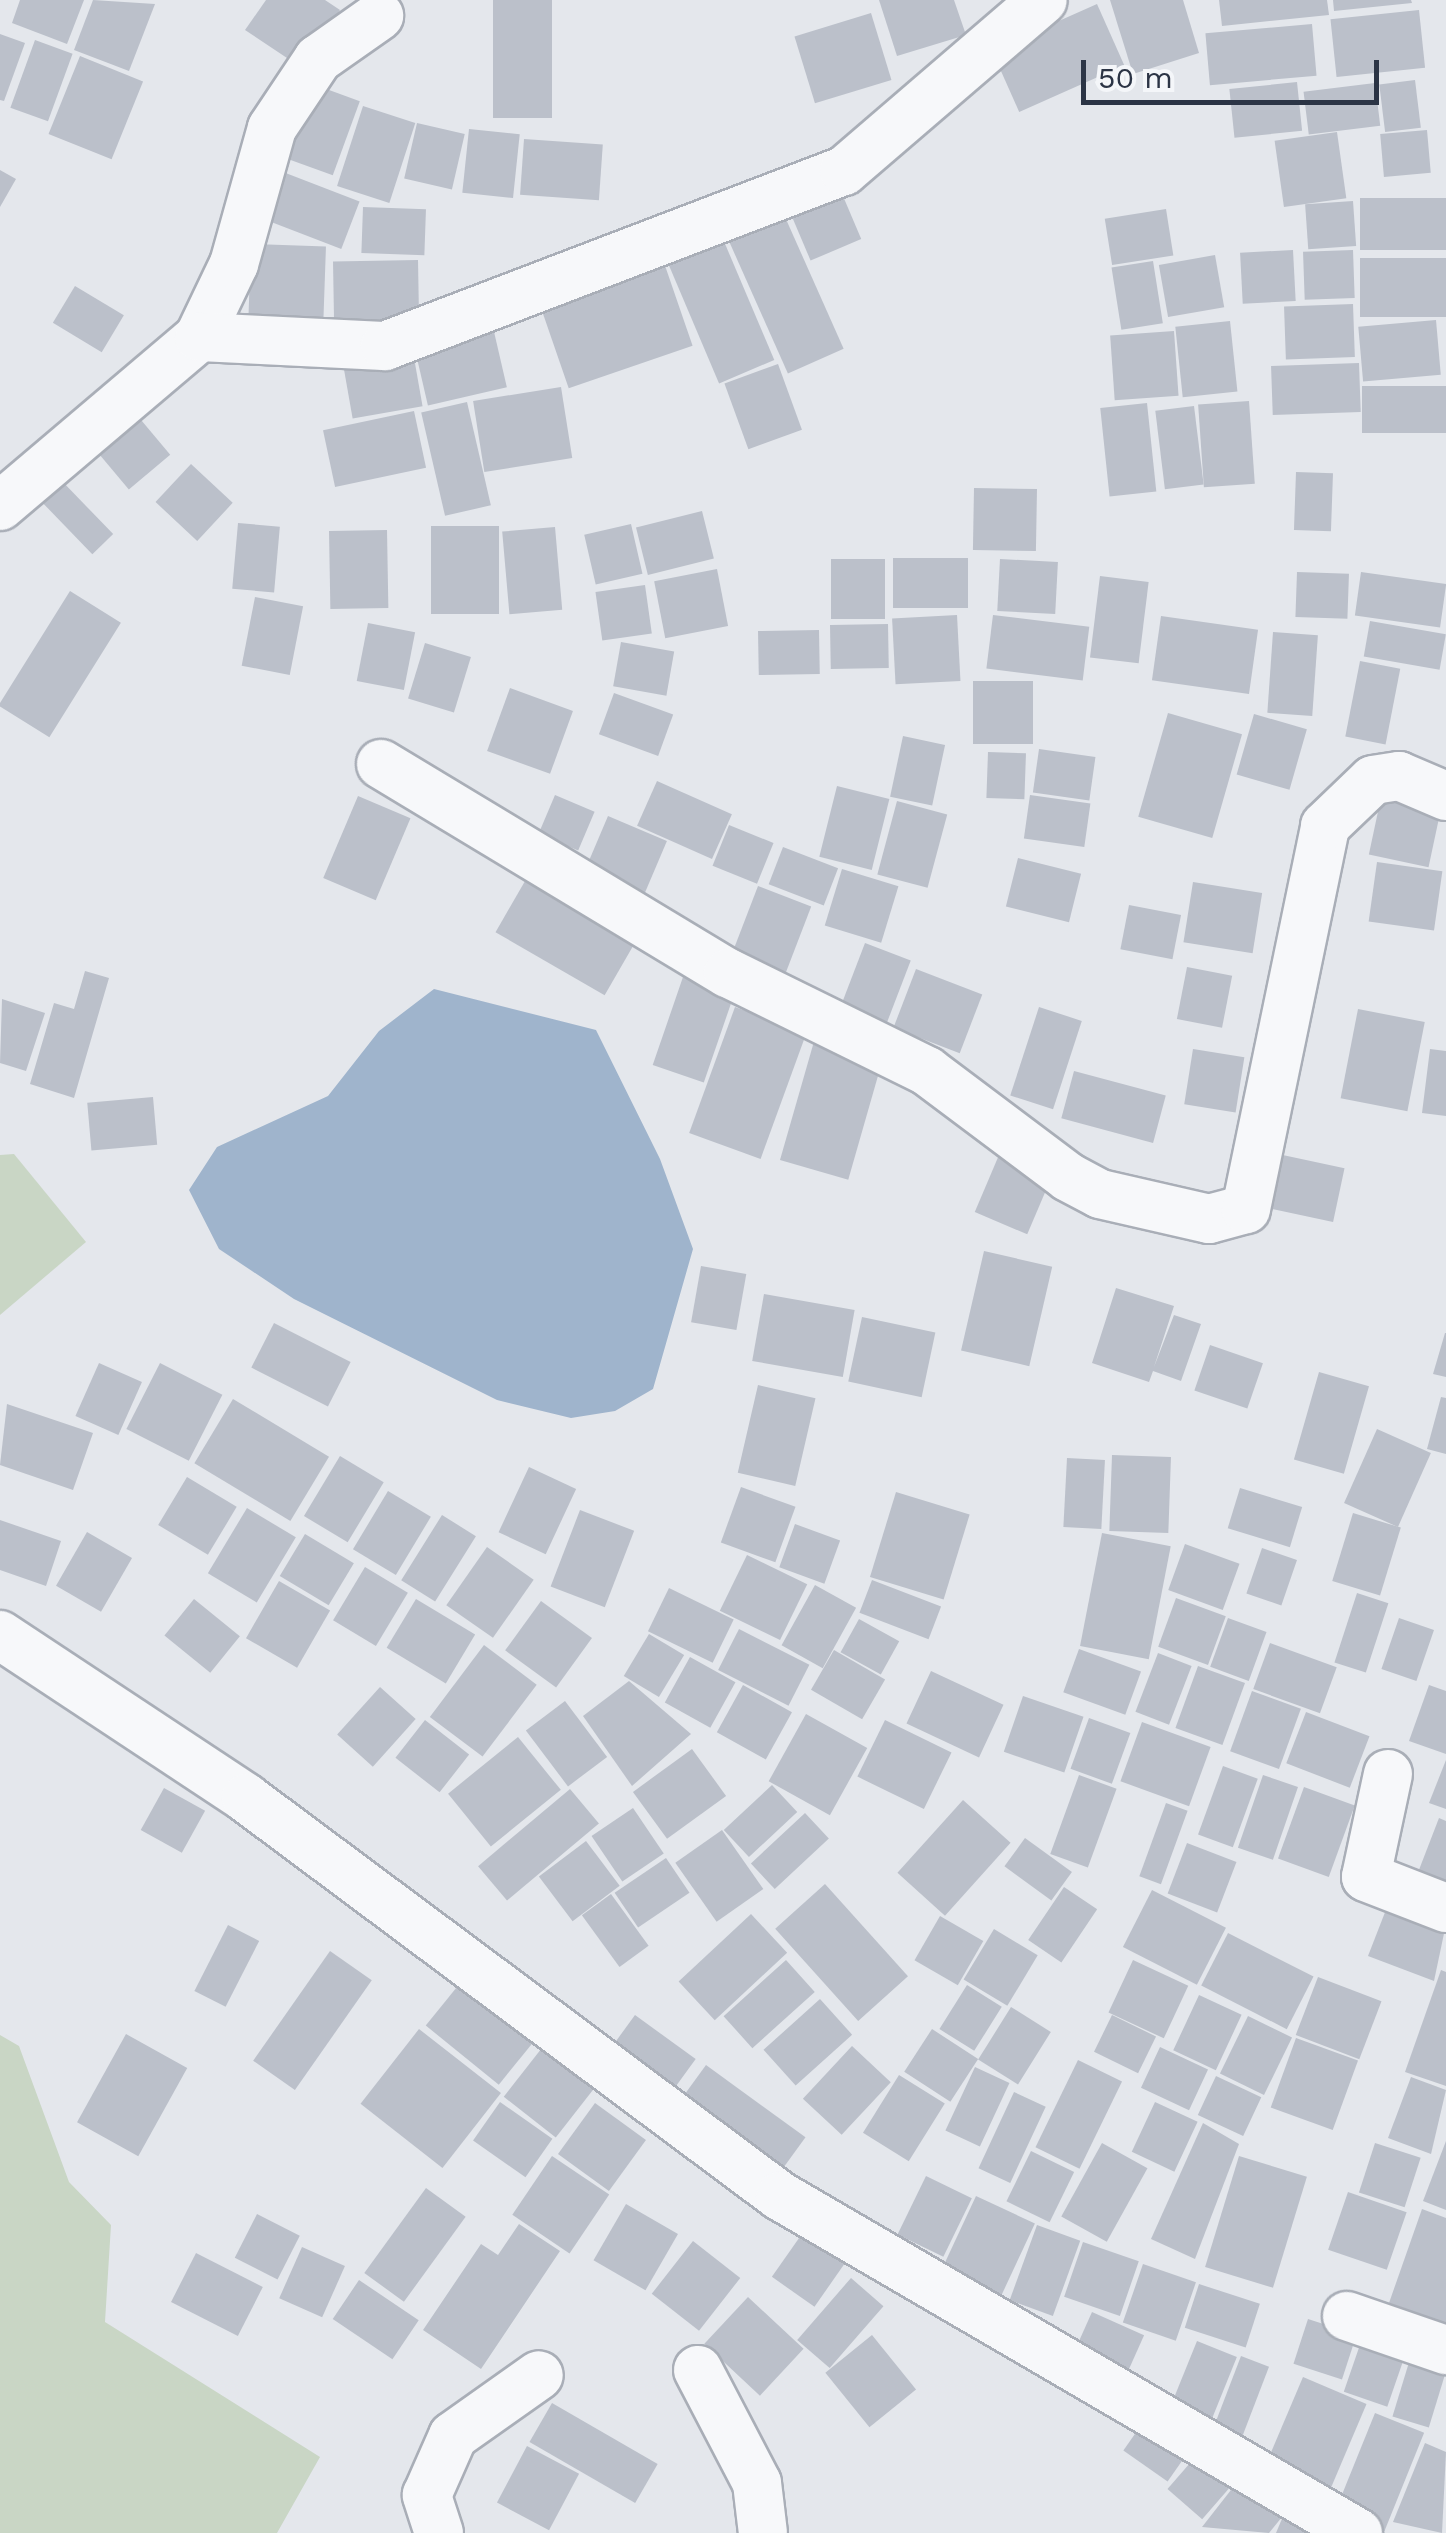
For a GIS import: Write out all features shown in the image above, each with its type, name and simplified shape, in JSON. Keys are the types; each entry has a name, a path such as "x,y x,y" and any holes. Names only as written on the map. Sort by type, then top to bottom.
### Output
{"street":[{"path":"198,336 386,346 844,170 1043,0"},
{"path":"0,506 198,336 234,264 272,128 318,59 379,16"},
{"path":"381,764 728,973 927,1072 1068,1177 1100,1194 1209,1219 1246,1210 1325,826 1373,780 1398,776 1446,796"},
{"path":"0,1635 246,1798 780,2196 1358,2533"},
{"path":"1388,1774 1366,1877 1446,1908"},
{"path":"1347,2316 1446,2350"},
{"path":"698,2370 757,2483 763,2533"},
{"path":"439,2533 428,2495 452,2436 538,2374"}],"green space":[{"path":"14,1154 86,1242 0,1315 0,1155"},
{"path":"0,2035 19,2046 69,2182 111,2225 105,2322 320,2457 277,2533 0,2533"}],"water":[{"path":"434,989 596,1030 660,1159 693,1249 653,1389 615,1411 571,1418 497,1400 294,1299 219,1249 189,1190 217,1147 328,1096 379,1031"}],"building":[{"path":"20,0 84,0 67,44 12,23"},
{"path":"93,0 155,4 129,71 74,50"},
{"path":"266,0 325,0 340,10 302,68 245,30"},
{"path":"493,0 552,0 552,118 493,118"},
{"path":"879,0 954,0 966,35 897,56"},
{"path":"1110,0 1183,0 1199,53 1133,74"},
{"path":"1219,0 1327,0 1329,15 1222,26"},
{"path":"1333,0 1411,0 1412,3 1334,11"},
{"path":"1097,4 1124,65 1019,112 992,51"},
{"path":"1419,10 1425,68 1337,77 1330,19"},
{"path":"871,13 891,80 815,103 794,36"},
{"path":"1312,24 1317,76 1210,85 1205,33"},
{"path":"0,34 25,43 4,101 0,100"},
{"path":"35,40 73,54 48,121 10,108"},
{"path":"80,56 143,81 112,159 49,134"},
{"path":"1415,80 1421,128 1385,132 1379,84"},
{"path":"1297,82 1302,131 1234,138 1229,89"},
{"path":"310,83 360,101 333,175 283,157"},
{"path":"1375,83 1380,126 1309,134 1304,92"},
{"path":"363,106 415,123 389,203 337,186"},
{"path":"417,123 465,134 452,190 404,179"},
{"path":"469,129 520,134 513,198 462,193"},
{"path":"1427,130 1431,173 1384,177 1380,134"},
{"path":"1337,132 1346,198 1284,207 1275,141"},
{"path":"524,139 603,145 599,200 520,195"},
{"path":"0,170 16,179 0,207"},
{"path":"283,172 360,201 341,249 265,220"},
{"path":"837,182 861,239 811,261 786,203"},
{"path":"1360,198 1446,198 1446,250 1360,250"},
{"path":"1353,201 1356,246 1308,249 1305,204"},
{"path":"363,207 426,209 424,255 361,253"},
{"path":"781,208 844,349 788,373 725,233"},
{"path":"1166,209 1173,255 1112,265 1105,219"},
{"path":"720,232 774,360 719,383 665,255"},
{"path":"251,244 326,247 323,321 248,318"},
{"path":"1293,250 1296,301 1243,304 1240,253"},
{"path":"1353,250 1355,298 1305,300 1303,252"},
{"path":"661,254 693,346 569,388 537,297"},
{"path":"1215,255 1224,307 1168,317 1159,265"},
{"path":"1360,258 1446,258 1446,317 1360,317"},
{"path":"418,260 419,321 334,322 333,261"},
{"path":"1153,261 1163,323 1121,330 1112,268"},
{"path":"75,286 124,315 102,352 53,323"},
{"path":"1353,304 1355,357 1286,359 1284,306"},
{"path":"1436,320 1441,375 1363,382 1358,327"},
{"path":"1230,321 1237,392 1183,397 1175,327"},
{"path":"492,323 507,387 428,406 413,341"},
{"path":"1174,331 1179,396 1115,400 1110,335"},
{"path":"413,352 423,406 353,418 343,364"},
{"path":"1359,363 1361,412 1273,415 1271,366"},
{"path":"778,364 802,430 748,449 724,383"},
{"path":"1362,386 1446,386 1446,433 1362,433"},
{"path":"561,387 572,458 484,472 473,401"},
{"path":"1249,401 1255,484 1204,487 1198,405"},
{"path":"467,402 491,505 445,516 421,413"},
{"path":"1147,403 1156,492 1110,496 1100,408"},
{"path":"1194,406 1204,484 1165,489 1155,411"},
{"path":"131,408 170,455 129,489 90,443"},
{"path":"414,411 426,468 335,487 323,430"},
{"path":"191,464 233,503 197,541 156,502"},
{"path":"1296,472 1333,473 1331,531 1294,530"},
{"path":"59,478 113,534 92,554 38,498"},
{"path":"974,488 1037,489 1036,551 973,550"},
{"path":"702,511 714,559 648,575 636,527"},
{"path":"238,523 280,527 274,592 232,589"},
{"path":"631,524 642,574 596,584 584,535"},
{"path":"431,526 499,526 499,614 431,614"},
{"path":"555,527 562,610 509,614 502,532"},
{"path":"387,530 388,608 330,609 329,531"},
{"path":"893,558 968,558 968,608 893,608"},
{"path":"831,559 885,559 885,619 831,619"},
{"path":"1000,559 1058,562 1055,614 997,611"},
{"path":"717,569 728,626 665,638 654,581"},
{"path":"1297,572 1349,574 1347,619 1295,617"},
{"path":"1361,572 1446,584 1440,628 1355,616"},
{"path":"1100,576 1149,582 1139,663 1090,657"},
{"path":"645,585 652,634 602,640 595,592"},
{"path":"70,591 121,623 49,737 0,703"},
{"path":"255,597 303,606 290,675 242,666"},
{"path":"957,615 960,681 896,684 892,618"},
{"path":"993,615 1089,627 1083,680 986,669"},
{"path":"1161,616 1258,630 1249,694 1152,680"},
{"path":"1370,621 1446,634 1440,670 1364,656"},
{"path":"368,623 415,632 404,690 357,681"},
{"path":"888,624 889,668 831,669 830,625"},
{"path":"819,630 820,674 759,675 758,631"},
{"path":"1273,632 1318,635 1312,716 1267,713"},
{"path":"621,642 674,651 666,696 613,686"},
{"path":"425,643 471,657 454,712 408,698"},
{"path":"1360,661 1400,669 1386,744 1345,737"},
{"path":"973,681 1033,681 1033,744 973,744"},
{"path":"510,688 573,711 550,774 487,751"},
{"path":"614,693 673,715 658,756 599,734"},
{"path":"1168,713 1242,734 1212,838 1138,817"},
{"path":"1254,714 1307,729 1290,790 1237,775"},
{"path":"903,736 945,745 932,806 890,797"},
{"path":"1039,749 1095,757 1089,801 1033,793"},
{"path":"988,752 1026,753 1024,799 986,798"},
{"path":"657,781 732,814 712,859 637,826"},
{"path":"837,786 889,799 872,870 819,857"},
{"path":"1383,788 1443,801 1429,867 1369,855"},
{"path":"555,795 595,812 578,850 539,834"},
{"path":"1030,795 1090,803 1084,847 1024,839"},
{"path":"358,796 410,818 376,900 323,878"},
{"path":"897,801 947,814 928,888 877,874"},
{"path":"608,816 667,841 644,895 585,870"},
{"path":"729,825 774,843 757,884 713,866"},
{"path":"783,847 838,868 824,905 769,884"},
{"path":"1018,858 1081,874 1069,922 1006,907"},
{"path":"1377,862 1442,871 1434,931 1369,921"},
{"path":"532,869 641,932 605,995 496,932"},
{"path":"842,869 898,886 881,943 825,925"},
{"path":"1193,882 1262,893 1253,953 1183,942"},
{"path":"758,886 811,906 782,983 729,963"},
{"path":"1129,905 1181,915 1172,959 1120,949"},
{"path":"865,943 911,961 885,1029 839,1011"},
{"path":"1187,967 1232,976 1222,1028 1177,1019"},
{"path":"916,969 982,994 960,1053 893,1028"},
{"path":"85,971 109,978 74,1098 30,1084 54,1003 74,1009"},
{"path":"683,977 734,995 704,1083 653,1065"},
{"path":"2,999 45,1013 26,1071 0,1063"},
{"path":"735,1007 806,1033 761,1159 689,1133"},
{"path":"1039,1007 1082,1021 1053,1109 1010,1095"},
{"path":"1358,1009 1425,1022 1407,1111 1341,1098"},
{"path":"815,1038 883,1058 848,1180 780,1160"},
{"path":"1193,1049 1244,1057 1236,1112 1184,1104"},
{"path":"1430,1049 1446,1051 1446,1116 1422,1113"},
{"path":"1074,1071 1166,1096 1153,1143 1061,1118"},
{"path":"153,1097 157,1145 91,1151 87,1103"},
{"path":"1278,1154 1345,1168 1333,1222 1267,1208"},
{"path":"999,1155 1051,1177 1027,1234 975,1212"},
{"path":"984,1251 1052,1267 1029,1366 961,1350"},
{"path":"701,1266 746,1274 736,1330 691,1322"},
{"path":"1116,1288 1174,1306 1154,1367 1174,1315 1201,1324 1181,1381 1153,1371 1149,1382 1092,1363"},
{"path":"764,1294 855,1310 843,1377 752,1361"},
{"path":"862,1317 935,1333 922,1397 848,1382"},
{"path":"274,1323 351,1362 328,1407 251,1368"},
{"path":"1446,1333 1446,1377 1433,1374"},
{"path":"1210,1345 1263,1363 1247,1409 1194,1390"},
{"path":"99,1363 142,1382 118,1435 75,1416"},
{"path":"160,1363 222,1395 189,1461 126,1429"},
{"path":"1319,1372 1369,1386 1344,1474 1294,1459"},
{"path":"758,1385 815,1398 795,1486 738,1473"},
{"path":"1441,1397 1446,1398 1446,1454 1427,1449"},
{"path":"233,1399 329,1457 290,1521 194,1463"},
{"path":"7,1404 93,1433 73,1490 0,1465"},
{"path":"1377,1429 1431,1453 1398,1527 1344,1503"},
{"path":"1112,1455 1171,1457 1168,1533 1109,1531"},
{"path":"340,1456 384,1482 348,1542 304,1516"},
{"path":"1067,1458 1105,1460 1101,1529 1063,1527"},
{"path":"529,1467 576,1489 546,1554 499,1532"},
{"path":"187,1477 237,1507 208,1555 158,1525"},
{"path":"741,1487 796,1507 775,1562 721,1542"},
{"path":"1240,1488 1302,1507 1290,1547 1228,1528"},
{"path":"388,1491 431,1517 396,1575 353,1549"},
{"path":"896,1492 970,1515 944,1600 870,1577"},
{"path":"247,1508 296,1537 257,1603 208,1573"},
{"path":"580,1510 634,1531 605,1607 551,1587"},
{"path":"1353,1513 1401,1528 1380,1596 1332,1581"},
{"path":"442,1515 476,1536 435,1601 401,1580"},
{"path":"0,1520 61,1541 46,1586 0,1570"},
{"path":"795,1524 840,1540 824,1584 779,1567"},
{"path":"87,1532 132,1558 101,1612 56,1586"},
{"path":"1102,1533 1171,1546 1149,1659 1080,1646"},
{"path":"305,1534 354,1563 329,1605 280,1576"},
{"path":"1185,1544 1240,1564 1223,1610 1168,1590"},
{"path":"487,1547 534,1580 493,1638 446,1605"},
{"path":"1262,1548 1297,1560 1281,1605 1246,1593"},
{"path":"747,1555 807,1584 780,1640 720,1611"},
{"path":"365,1567 408,1593 376,1646 333,1620"},
{"path":"872,1580 941,1607 929,1639 859,1613"},
{"path":"279,1581 330,1610 297,1668 246,1638"},
{"path":"815,1585 856,1608 823,1668 782,1645"},
{"path":"669,1588 734,1620 713,1663 648,1631"},
{"path":"1357,1593 1388,1603 1366,1673 1334,1662"},
{"path":"1176,1598 1226,1616 1208,1665 1158,1647"},
{"path":"194,1599 240,1636 210,1673 164,1636"},
{"path":"416,1599 475,1635 446,1683 387,1648"},
{"path":"541,1601 592,1638 556,1687 505,1650"},
{"path":"1228,1618 1267,1632 1249,1681 1210,1667"},
{"path":"1399,1618 1434,1630 1416,1681 1381,1669"},
{"path":"859,1619 899,1641 881,1675 841,1652"},
{"path":"739,1629 809,1665 789,1706 718,1670"},
{"path":"649,1634 684,1655 659,1697 624,1676"},
{"path":"1270,1643 1337,1667 1320,1713 1253,1689"},
{"path":"484,1645 537,1685 483,1757 430,1717"},
{"path":"1079,1649 1141,1672 1125,1715 1063,1692"},
{"path":"834,1650 885,1680 862,1719 811,1690"},
{"path":"1158,1653 1192,1666 1169,1725 1135,1712"},
{"path":"690,1657 735,1682 710,1728 665,1702"},
{"path":"1198,1666 1245,1683 1222,1745 1175,1728"},
{"path":"931,1671 1004,1705 979,1757 906,1724"},
{"path":"629,1681 691,1734 632,1786 583,1716"},
{"path":"743,1685 792,1712 766,1759 717,1732"},
{"path":"1429,1685 1446,1691 1446,1754 1409,1741"},
{"path":"380,1687 416,1719 373,1767 337,1735"},
{"path":"1252,1691 1301,1709 1279,1769 1230,1751"},
{"path":"1023,1696 1084,1717 1064,1773 1004,1752"},
{"path":"565,1701 607,1757 568,1786 526,1730"},
{"path":"1306,1712 1369,1736 1350,1788 1286,1763"},
{"path":"806,1714 867,1748 830,1815 769,1781"},
{"path":"1089,1718 1130,1733 1112,1784 1071,1769"},
{"path":"425,1720 469,1754 440,1792 395,1758"},
{"path":"885,1720 952,1752 924,1809 857,1777"},
{"path":"1142,1722 1211,1747 1189,1806 1120,1781"},
{"path":"518,1737 561,1790 491,1846 448,1794"},
{"path":"692,1749 726,1796 667,1839 633,1792"},
{"path":"1446,1760 1446,1809 1429,1803"},
{"path":"1223,1766 1258,1779 1233,1847 1198,1835"},
{"path":"1079,1775 1117,1789 1088,1868 1050,1854"},
{"path":"1263,1775 1298,1787 1273,1860 1238,1848"},
{"path":"772,1785 797,1812 749,1857 724,1830"},
{"path":"1304,1787 1355,1805 1329,1877 1278,1858"},
{"path":"164,1788 205,1811 182,1853 141,1830"},
{"path":"570,1789 599,1823 507,1901 478,1866"},
{"path":"963,1800 1011,1843 945,1916 897,1873"},
{"path":"1166,1803 1188,1811 1161,1884 1139,1876"},
{"path":"633,1808 664,1854 622,1882 592,1836"},
{"path":"805,1813 829,1839 775,1889 751,1863"},
{"path":"1439,1818 1446,1821 1446,1887 1417,1875"},
{"path":"722,1830 763,1889 717,1922 675,1863"},
{"path":"1025,1838 1072,1872 1051,1900 1004,1866"},
{"path":"586,1841 620,1886 573,1921 539,1877"},
{"path":"1187,1843 1236,1862 1217,1912 1168,1893"},
{"path":"666,1858 689,1893 638,1927 615,1893"},
{"path":"825,1884 908,1976 858,2021 775,1929"},
{"path":"1064,1887 1097,1909 1061,1962 1028,1940"},
{"path":"1152,1890 1226,1928 1197,1985 1123,1947"},
{"path":"611,1894 649,1946 619,1967 582,1915"},
{"path":"1389,1902 1446,1924 1434,1981 1368,1956"},
{"path":"751,1914 787,1953 715,2020 679,1982"},
{"path":"940,1916 983,1941 958,1985 914,1960"},
{"path":"228,1925 259,1941 226,2007 194,1991"},
{"path":"994,1929 1038,1955 1007,2006 964,1980"},
{"path":"1228,1933 1314,1977 1287,2029 1201,1986"},
{"path":"330,1951 372,1980 295,2090 253,2061"},
{"path":"786,1960 815,1992 752,2048 724,2016"},
{"path":"1133,1960 1188,1986 1164,2038 1108,2013"},
{"path":"1441,1970 1446,1972 1446,2086 1405,2072"},
{"path":"1318,1977 1381,2001 1359,2059 1296,2035"},
{"path":"461,1982 534,2041 499,2085 426,2026"},
{"path":"967,1985 1002,2007 974,2051 939,2029"},
{"path":"1199,1995 1242,2015 1216,2070 1173,2050"},
{"path":"820,1999 852,2035 796,2086 764,2050"},
{"path":"1011,2007 1051,2032 1018,2084 978,2060"},
{"path":"635,2015 696,2059 668,2097 607,2053"},
{"path":"1112,2015 1156,2036 1138,2073 1094,2052"},
{"path":"1248,2016 1292,2037 1264,2095 1220,2074"},
{"path":"419,2029 501,2093 442,2168 361,2104"},
{"path":"932,2029 978,2059 950,2102 904,2072"},
{"path":"126,2034 187,2068 138,2156 77,2122"},
{"path":"1296,2038 1358,2061 1333,2130 1271,2108"},
{"path":"545,2044 597,2085 556,2137 504,2097"},
{"path":"852,2046 891,2082 842,2135 803,2099"},
{"path":"1160,2047 1208,2069 1189,2110 1141,2088"},
{"path":"1078,2060 1122,2081 1080,2169 1035,2147"},
{"path":"706,2065 806,2137 778,2175 678,2103"},
{"path":"975,2067 1009,2083 980,2147 945,2130"},
{"path":"899,2075 945,2104 909,2161 863,2133"},
{"path":"1216,2076 1261,2097 1243,2136 1198,2115"},
{"path":"1411,2077 1446,2090 1431,2154 1388,2138"},
{"path":"1014,2092 1046,2107 1010,2183 979,2168"},
{"path":"500,2102 552,2139 525,2177 473,2141"},
{"path":"1155,2102 1198,2122 1174,2172 1132,2152"},
{"path":"595,2103 646,2140 609,2191 558,2154"},
{"path":"1203,2123 1239,2144 1195,2259 1151,2239"},
{"path":"1446,2141 1446,2210 1423,2201"},
{"path":"1102,2143 1147,2168 1107,2242 1061,2216"},
{"path":"1375,2143 1421,2158 1405,2207 1359,2192"},
{"path":"1031,2151 1074,2172 1050,2222 1006,2201"},
{"path":"552,2156 609,2195 570,2253 512,2215"},
{"path":"1239,2156 1307,2177 1273,2288 1205,2267"},
{"path":"926,2176 972,2198 943,2257 898,2234"},
{"path":"426,2188 466,2217 404,2302 364,2273"},
{"path":"1348,2192 1407,2212 1387,2270 1328,2250"},
{"path":"976,2196 1035,2223 999,2301 940,2274"},
{"path":"626,2204 678,2234 645,2290 594,2260"},
{"path":"1422,2209 1446,2218 1446,2323 1389,2303"},
{"path":"257,2214 300,2236 278,2279 235,2258"},
{"path":"519,2224 560,2251 481,2369 423,2330 481,2244 498,2255"},
{"path":"1037,2225 1080,2241 1053,2316 1010,2300"},
{"path":"804,2231 847,2261 814,2307 772,2277"},
{"path":"693,2241 740,2278 699,2331 652,2294"},
{"path":"1083,2242 1139,2261 1120,2316 1064,2297"},
{"path":"302,2247 345,2266 322,2317 279,2298"},
{"path":"196,2253 263,2287 238,2336 171,2302"},
{"path":"1143,2264 1196,2282 1176,2341 1123,2323"},
{"path":"851,2278 883,2306 830,2368 797,2340"},
{"path":"359,2280 419,2320 392,2359 333,2319"},
{"path":"1199,2284 1260,2304 1246,2348 1185,2328"},
{"path":"748,2297 804,2349 760,2396 704,2344"},
{"path":"1092,2312 1144,2335 1126,2376 1074,2353"},
{"path":"1308,2319 1357,2335 1342,2379 1293,2364"},
{"path":"872,2335 916,2389 869,2427 825,2373"},
{"path":"1363,2336 1406,2351 1387,2407 1344,2392"},
{"path":"1197,2341 1237,2357 1209,2426 1169,2410"},
{"path":"1241,2356 1269,2367 1241,2439 1213,2428"},
{"path":"1410,2359 1446,2370 1429,2427 1392,2416"},
{"path":"1303,2377 1367,2404 1325,2502 1261,2475"},
{"path":"552,2403 658,2464 635,2503 530,2442"},
{"path":"1375,2413 1424,2433 1384,2533 1373,2533 1333,2517"},
{"path":"1144,2421 1188,2452 1168,2481 1123,2450"},
{"path":"1425,2443 1446,2452 1442,2533 1393,2522"},
{"path":"527,2446 579,2474 549,2530 497,2503"},
{"path":"1197,2455 1232,2485 1202,2519 1167,2489"},
{"path":"1238,2481 1282,2517 1269,2533 1202,2527"},
{"path":"1284,2514 1326,2533 1276,2533"}]}
